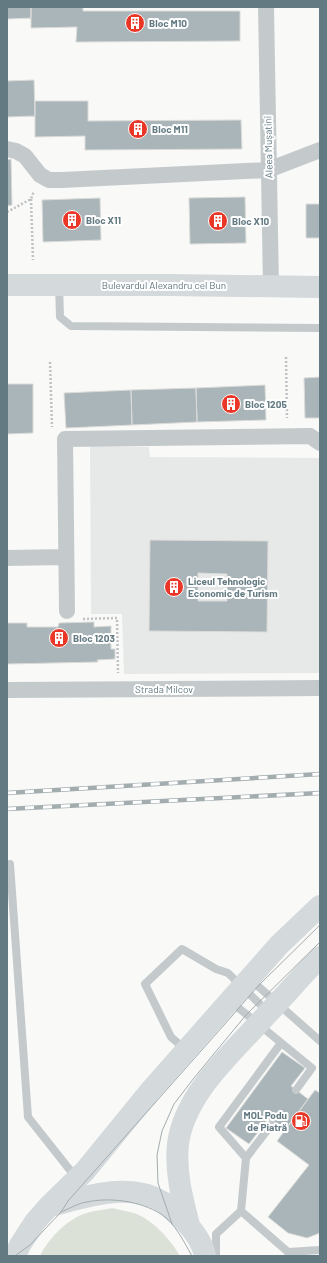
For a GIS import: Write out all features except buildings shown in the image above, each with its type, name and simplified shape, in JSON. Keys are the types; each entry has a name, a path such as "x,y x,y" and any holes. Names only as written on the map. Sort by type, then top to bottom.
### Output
{"main road":[{"name":"Bulevardul Alexandru cel Bun","path":"7,285 58,284 320,287"},
{"path":"7,1240 42,1214 77,1179 151,1090 279,945 320,906"},
{"path":"189,1224 177,1170 178,1142 188,1110 204,1085 223,1061 320,957"},
{"path":"15,1256 20,1244 42,1214 90,1195 113,1192 152,1196 164,1203 189,1224 210,1254"}],"street":[{"name":"Aleea Mușatini","path":"266,7 271,286"},
{"path":"7,149 16,151 25,156 40,175 49,180 268,170 320,150"},
{"path":"67,611 65,439 310,436 320,443"},
{"path":"7,558 66,557"},
{"name":"Strada Milcov","path":"7,690 320,688"}],"lane":[{"path":"58,284 60,317 71,326 320,328"},
{"path":"10,864 28,1117 77,1179"},
{"path":"186,1051 171,1037 145,984 182,949 228,973 240,989 268,1014 320,1041"},
{"path":"240,989 268,1014"},
{"path":"240,989 268,1014 281,1043 312,1068 296,1090"},
{"path":"246,1158 220,1127 281,1043"},
{"path":"210,1254 216,1234 241,1211 246,1158 272,1124"},
{"path":"241,1211 288,1252 320,1250"}],"path":[{"path":"33,260 31,199 40,175"},
{"path":"7,212 31,199"},
{"path":"286,357 288,436"},
{"path":"50,362 52,439 65,439"},
{"path":"67,611 68,619 117,618 118,689"}],"shaded area":[{"path":"90,446 149,447 150,457 320,458 320,673 124,674 122,614 91,614"},
{"path":"112,1208 134,1213 148,1220 172,1243 180,1256 40,1256 53,1236 73,1219 90,1212"}],"tram line":[{"path":"15,1256 30,1245 61,1212 68,1201 258,986 320,925"},
{"path":"172,1224 158,1183 157,1155 162,1131 174,1104 246,1015 320,942"},
{"path":"61,1212 80,1204 105,1200 125,1201 144,1206 161,1214 171,1222 192,1256"}],"railway":[{"path":"7,793 320,774"},
{"path":"7,809 320,793"}],"place":[{"name":"Bloc M10","path":"135,23"},
{"name":"Bloc M11","path":"138,129"},
{"name":"Bloc X11","path":"72,220"},
{"name":"Bloc X10","path":"218,221"},
{"name":"Bloc 1205","path":"231,404"},
{"name":"Liceul Tehnologic Economic de Turism","path":"174,587"},
{"name":"Bloc 1203","path":"59,638"},
{"name":"MOL Podu de Piatră","path":"301,1121"}]}
